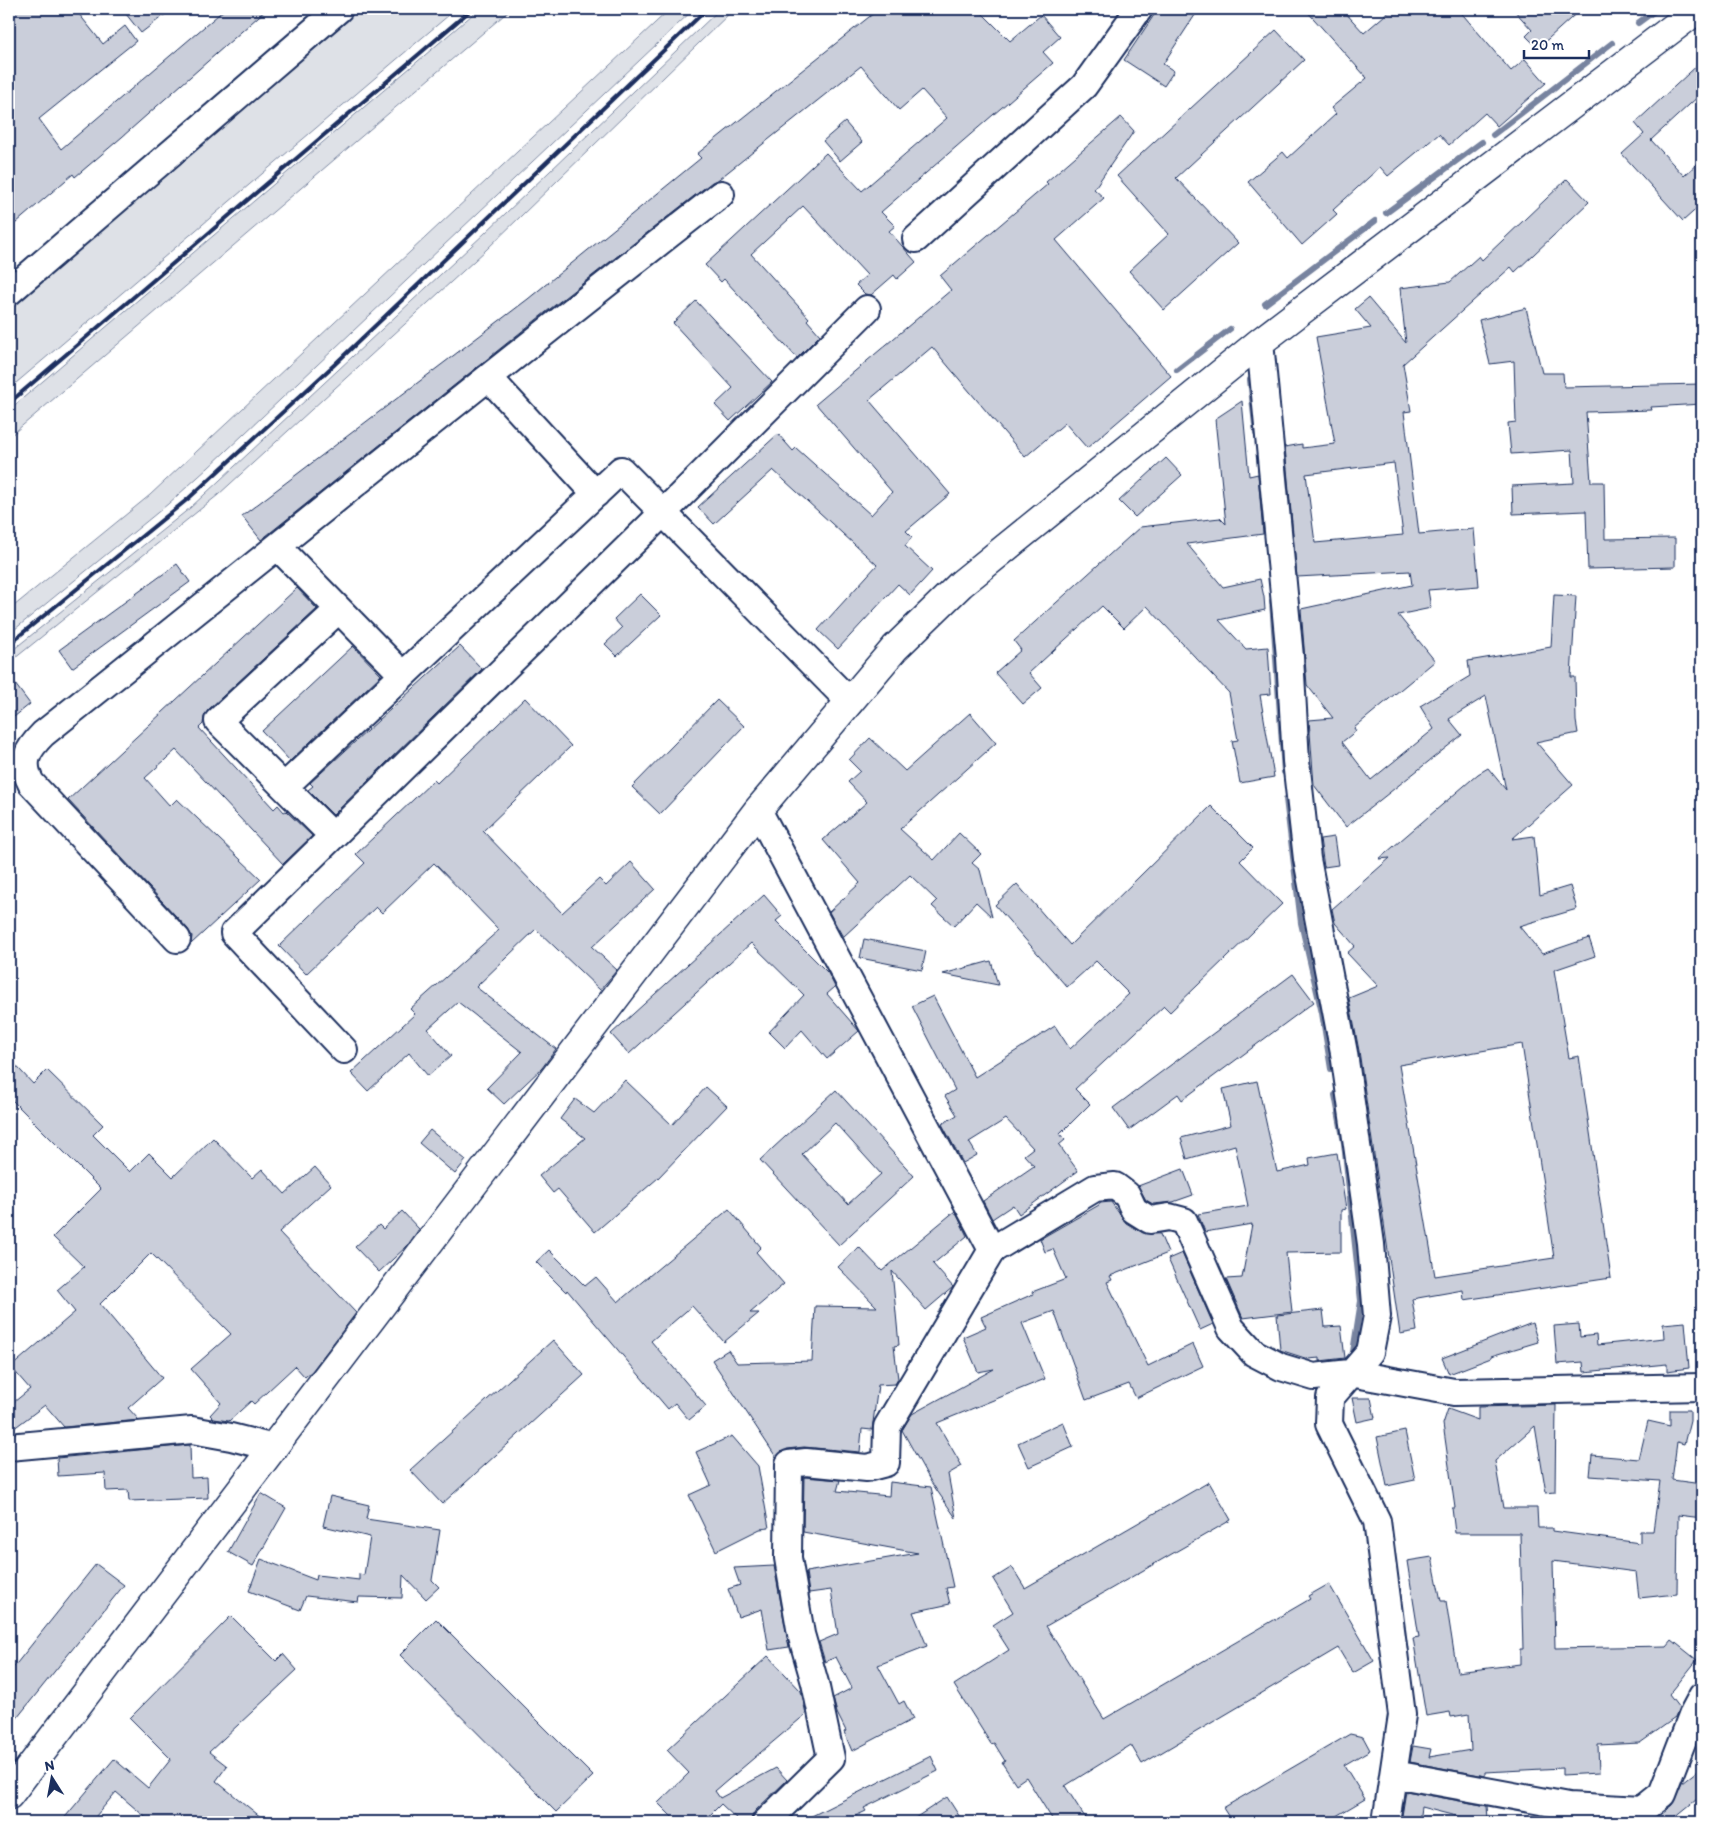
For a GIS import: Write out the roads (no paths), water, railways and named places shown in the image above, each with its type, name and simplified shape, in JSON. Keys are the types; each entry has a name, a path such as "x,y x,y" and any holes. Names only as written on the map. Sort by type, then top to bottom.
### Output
{"main road":[{"path":"9,1795 758,810 895,648 961,584 1260,342 1698,9"}],"street":[{"path":"9,292 339,9"},
{"path":"916,239 1084,86 1139,9"},
{"path":"177,939 16,767 30,747 43,734 489,378 540,333 721,194"},
{"path":"344,1050 234,933 663,513 867,309"},
{"path":"1260,342 1290,657 1296,761 1306,860 1344,1053 1371,1244 1378,1316 1370,1352 1330,1398 1329,1424 1377,1521 1402,1715 1386,1822"},
{"path":"489,378 596,494"},
{"path":"284,788 621,470 850,702"},
{"path":"278,547 403,675"},
{"path":"333,836 218,721 338,610"},
{"path":"758,810 992,1250"},
{"path":"766,1822 831,1758 815,1682 801,1634 788,1558 789,1464 806,1462 867,1468 886,1463 887,1427 992,1250 1095,1188 1114,1186 1127,1195 1134,1210 1150,1220 1170,1217 1184,1221 1230,1328 1254,1353 1281,1366 1314,1377 1350,1373 1454,1392 1702,1387"},
{"path":"9,1447 192,1430 231,1437 274,1448"},
{"path":"1394,1774 1568,1806 1642,1810 1662,1794 1694,1711 1702,1696"}],"waterway":[{"path":"1638,23 1657,9"},
{"path":"1493,135 1612,43"},
{"path":"1386,213 1482,142"},
{"path":"1265,304 1375,221"},
{"path":"1177,370 1230,329"},
{"path":"1250,380 1256,434"},
{"path":"1272,601 1284,772"},
{"path":"1286,799 1301,923 1322,1013 1331,1069"},
{"path":"1335,1095 1344,1143 1361,1301 1353,1352"}],"railway":[{"path":"9,403 472,9"},
{"path":"9,644 189,498 334,365 707,9"}]}
